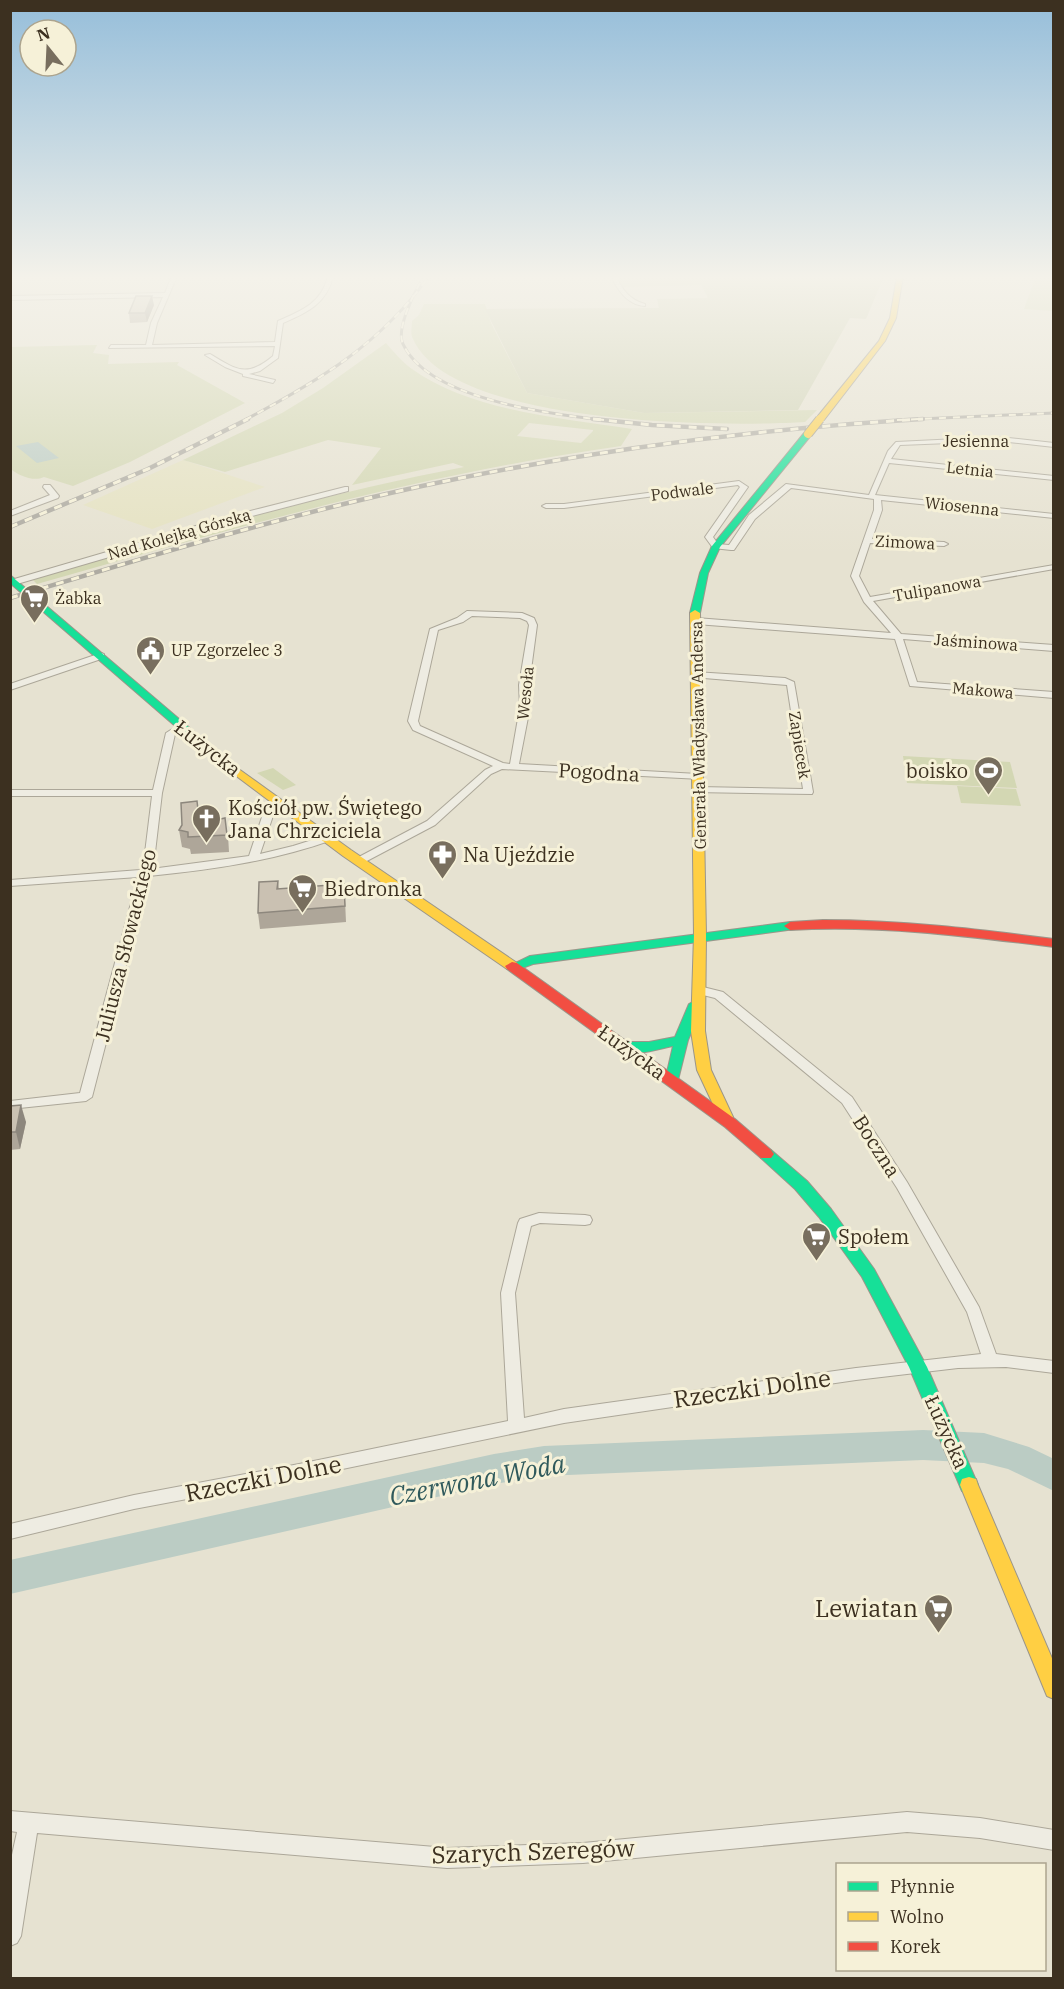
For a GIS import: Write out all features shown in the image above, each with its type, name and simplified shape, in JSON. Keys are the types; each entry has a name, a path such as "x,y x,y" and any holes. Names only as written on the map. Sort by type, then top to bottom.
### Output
{"street":[{"path":"232,369 239,373 273,381"},
{"path":"239,373 254,372 259,369"},
{"name":"Generała Władysława Andersa","path":"730,1123 709,1086 701,1056 698,996 700,938 695,610 704,573 716,546 860,369"},
{"name":"Jesienna","path":"887,461 898,442 981,439 1053,445"},
{"path":"867,600 855,576 879,510 874,498 887,461"},
{"name":"Letnia","path":"887,461 1053,478"},
{"name":"Podwale","path":"546,506 564,506 739,483 744,487 709,535 710,541 716,546"},
{"name":"Wiosenna","path":"716,546 731,548 752,517 789,486 874,498 1053,516"},
{"path":"10,514 55,496 46,487"},
{"name":"Nad Kolejką Górską","path":"12,580 345,489"},
{"name":"Zimowa","path":"867,541 944,544"},
{"name":"Tulipanowa","path":"867,600 1053,567"},
{"name":"Łużycka","path":"12,580 180,727 279,804 626,1047 730,1123 801,1185 846,1240 868,1273 918,1368 943,1421 1053,1689"},
{"name":"Tulipanowa","path":"867,600 898,636"},
{"name":"Pogodna","path":"531,620 522,616 470,613 460,620 434,629 412,721 416,728 501,766 698,784"},
{"name":"Wesoła","path":"514,766 525,707 524,685 533,625 531,620"},
{"name":"Jaśminowa","path":"696,621 1053,648"},
{"name":"Makowa","path":"898,636 914,684 1053,695"},
{"path":"10,687 101,656"},
{"name":"Zapiecek","path":"695,675 785,681 791,684 808,792 698,784"},
{"name":"Juliusza Słowackiego","path":"10,1105 86,1097 149,861 157,792 171,733 180,727"},
{"path":"358,861 431,823 488,772 501,766"},
{"path":"10,793 157,792"},
{"path":"253,860 270,808 279,804"},
{"path":"10,883 144,874 253,860 291,851 328,838"},
{"path":"514,967 538,959 784,926 838,922 932,928 1053,943"},
{"name":"Boczna","path":"698,996 718,995 847,1100 902,1185 974,1311 990,1359"},
{"name":"Generała Władysława Andersa","path":"672,1081 681,1040 698,996"},
{"path":"626,1047 649,1047 681,1040"},
{"path":"672,1081 701,1056"},
{"path":"516,1426 508,1293 525,1223 539,1218 585,1220"},
{"name":"Rzeczki Dolne","path":"10,1532 134,1502 633,1405 990,1359 1022,1360 1053,1367"},
{"path":"10,1936 23,1848 20,1822"},
{"name":"Szarych Szeregów","path":"20,1822 447,1858 584,1853 907,1822 950,1823 1001,1829 1053,1840"}],"shaded area":[{"path":"38,442 59,458 37,463 16,446"},
{"path":"183,460 265,487 152,529 83,505"}],"green space":[{"path":"10,369 184,369 245,403 130,462 73,486 44,477 27,478 11,469"},
{"path":"350,369 412,369 461,395 489,404 518,411 632,429 621,446 399,487 181,543 37,584 33,580 247,518 355,490 464,467 453,463 352,485 381,448 328,440 225,472 183,460 282,413","holes":["529,423 593,431 581,443 517,436"]},
{"path":"440,369 515,369 527,393 644,413 817,410 805,422 655,421 592,415 532,405 479,389"},
{"path":"515,369 821,369 798,410 644,413 527,393"},
{"path":"903,756 1010,762 1017,788 907,783"},
{"path":"273,768 296,785 283,790 257,773"},
{"name":"boisko","path":"957,786 1016,789 1021,806 961,803"}],"building":[{"path":"197,801 199,818 216,816 216,820 225,818 227,835 188,837 188,832 179,830 182,825 181,803"},
{"path":"278,881 277,889 344,884 345,906 258,913 259,882"},
{"path":"21,1105 16,1132 10,1132 10,1106"}],"waterway":[{"name":"Czerwona Woda","path":"10,1577 494,1469 544,1461 923,1445 984,1448 1017,1457 1054,1476"}],"railway":[{"path":"245,420 298,391 331,369"},
{"path":"425,369 463,391 492,400 523,408 604,420"},
{"path":"897,420 1054,413"},
{"path":"10,527 148,469 248,419"},
{"path":"593,419 727,429"},
{"path":"10,598 266,524 484,473 608,452 734,435 923,419"}],"traffic: fast":[{"path":"695,613 704,573 716,546 808,434"},
{"path":"10,578 215,755"},
{"path":"514,967 530,960 790,926"},
{"path":"672,1081 681,1040 696,1004"},
{"path":"626,1047 649,1047 681,1040"},
{"path":"766,1154 801,1185 825,1213 868,1273 918,1367 969,1485"}],"traffic: slow":[{"path":"821,418 860,369"},
{"path":"808,434 821,418"},
{"path":"695,613 700,935 698,1031 704,1070 726,1117"},
{"path":"215,755 347,853 512,966"},
{"path":"969,1485 1054,1689"}],"traffic: jam":[{"path":"790,926 889,925 1054,943"},
{"path":"512,966 730,1123 766,1154"}],"place":[{"name":"Żabka","path":"34,624"},
{"name":"UP Zgorzelec 3","path":"150,676"},
{"name":"boisko","path":"989,796"},
{"name":"Kościół pw. Świętego Jana Chrzciciela","path":"207,844"},
{"name":"Na Ujeździe","path":"442,880"},
{"name":"Biedronka","path":"303,914"},
{"name":"Społem","path":"817,1262"},
{"name":"Lewiatan","path":"939,1634"}]}
